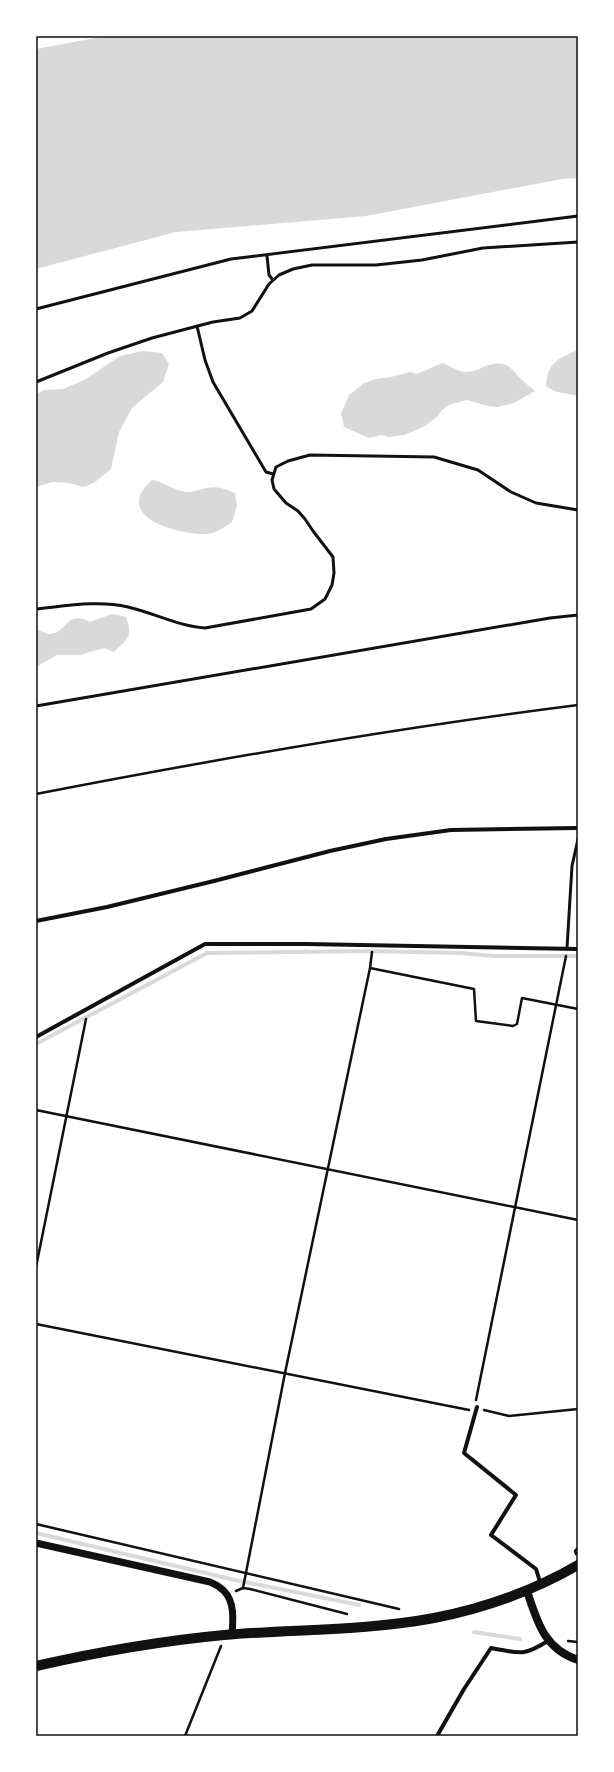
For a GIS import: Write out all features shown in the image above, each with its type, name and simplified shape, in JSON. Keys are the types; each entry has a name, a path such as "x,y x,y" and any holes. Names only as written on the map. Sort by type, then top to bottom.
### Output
{"main road":[{"path":"36,1666 87,1654 130,1647 232,1635 377,1625 433,1618 475,1608 527,1591 578,1565"},
{"path":"527,1591 541,1631 548,1641 563,1653 578,1660"}],"street":[{"path":"37,921 114,905 260,870 330,851 386,839 450,830 578,828"},
{"path":"36,1036 205,944 373,945 578,949"},
{"path":"476,1409 464,1453 516,1495 491,1536 536,1570 541,1585"},
{"path":"36,1543 210,1582 224,1591 232,1606 232,1635"},
{"path":"437,1736 464,1689 491,1648 522,1653 531,1651 548,1641"}],"lane":[{"path":"36,309 231,259 267,256 578,216"},
{"path":"36,382 108,353 152,338 213,322 240,318 252,312 269,284 279,275 293,269 312,265 376,265 422,260 483,248 578,242"},
{"path":"267,256 269,275 274,280"},
{"path":"198,326 205,360 213,382 266,472 273,474"},
{"path":"36,609 85,604 112,604 128,607 191,627 205,628 311,610 325,599 332,585 334,573 333,557 313,531 306,519 298,511 286,503 274,489 272,480 276,466 288,461 310,456 434,457 478,470 511,492 536,503 578,510"},
{"path":"36,706 550,618 578,615"},
{"path":"567,948 572,866 578,839"}],"path":[{"path":"36,794 368,734 484,717 578,706"},
{"path":"243,1588 285,1373 370,968 373,945"},
{"path":"476,1409 476,1399 516,1208 567,948"},
{"path":"370,968 474,989 476,1021 513,1026 517,1024 522,998 578,1009"},
{"path":"36,1267 89,1007"},
{"path":"36,1110 578,1220"},
{"path":"36,1324 509,1416 578,1409"},
{"path":"36,1524 400,1609"},
{"path":"226,1594 243,1588 347,1614"},
{"path":"185,1736 221,1650 222,1636"},
{"path":"568,1641 578,1642"}],"shaded area":[{"path":"106,36 578,36 578,178 562,179 366,216 176,232 36,269 36,49"},
{"path":"578,350 578,396 554,391 546,386 549,372 555,362"},
{"path":"143,351 162,353 169,364 163,382 132,408 119,432 111,469 95,482 84,487 69,483 53,482 36,487 36,394 45,390 63,389 86,379 120,356"},
{"path":"442,363 466,372 493,364 503,364 511,368 535,391 514,403 497,407 467,400 451,404 442,410 438,416 425,426 404,435 389,437 381,435 369,438 344,427 341,413 349,395 364,383 410,372 417,374"},
{"path":"152,480 185,492 214,487 235,493 237,506 232,522 217,531 207,534 199,534 188,533 166,527 155,522 146,516 141,509 139,501 145,487"},
{"path":"112,614 126,617 129,629 128,637 114,652 104,648 80,655 57,655 36,667 36,629 48,634 54,633 59,631 71,620 82,619 90,622"}],"waterway":[{"path":"36,1044 207,953 366,951 461,953 493,956 578,956"},
{"path":"36,1533 235,1580 359,1605"},
{"path":"474,1632 520,1639"}]}
